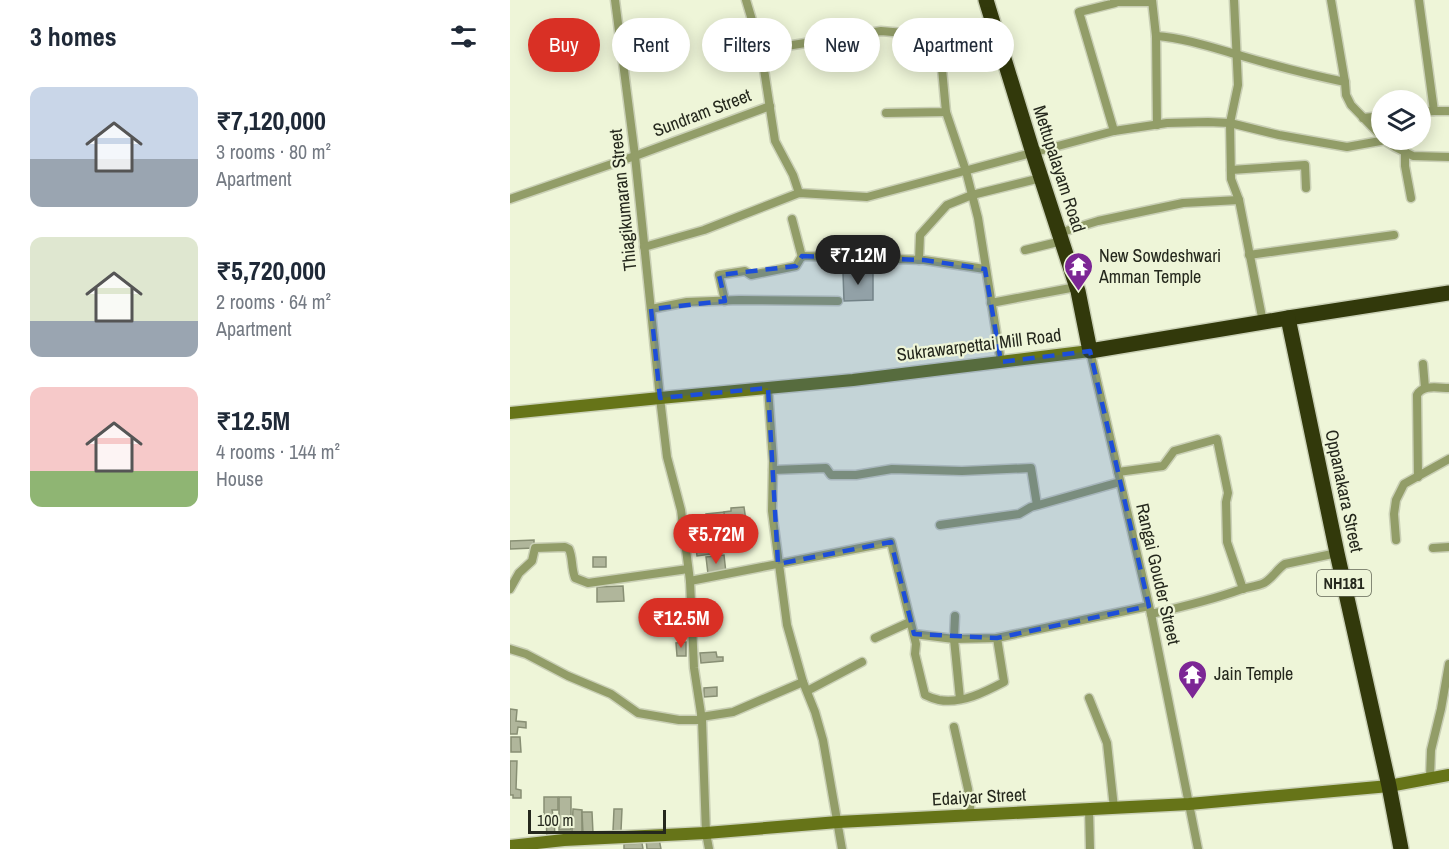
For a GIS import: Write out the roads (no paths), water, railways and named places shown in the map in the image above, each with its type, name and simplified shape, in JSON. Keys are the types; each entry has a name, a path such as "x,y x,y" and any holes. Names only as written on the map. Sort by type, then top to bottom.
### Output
{"highway":[{"name":"Mettupalayam Road","path":"986,0 991,18"},
{"name":"Mettupalayam Road","path":"1007,72 1076,287 1090,351"},
{"name":"Sukrawarpettai Mill Road","path":"1090,351 1449,292"},
{"name":"Oppanakara Street","path":"1288,318 1401,849"}],"street":[{"name":"Thiagikumaran Street","path":"615,0 635,156 667,457 681,510 690,581 694,668 701,719 708,849"},
{"path":"746,0 751,18"},
{"path":"1234,0 1238,85 1230,123 1231,179 1239,200 1263,322"},
{"path":"1331,0 1346,95 1351,105 1371,126"},
{"path":"1419,0 1434,111"},
{"path":"1114,131 1079,12 1114,1 1152,1 1156,36 1157,125"},
{"path":"792,45 881,31 892,32"},
{"path":"1156,36 1195,42 1309,75 1345,82"},
{"path":"765,72 775,141 793,175 799,193"},
{"path":"942,72 946,112 966,171 978,218 1001,362"},
{"name":"Sundram Street","path":"510,199 770,106"},
{"path":"1431,111 1449,111"},
{"path":"886,113 946,112"},
{"path":"1363,118 1371,117"},
{"path":"644,247 704,230 799,193 867,197 1114,131 1157,125 1208,122 1230,123 1279,135 1347,147 1371,142"},
{"path":"1401,150 1413,156 1449,157"},
{"path":"1405,152 1405,166 1411,198"},
{"path":"1231,170 1305,165 1306,188"},
{"path":"919,260 920,236 947,204 972,195 1041,178"},
{"path":"1024,250 1098,221 1183,203 1239,200"},
{"path":"792,219 802,257"},
{"path":"1249,255 1394,235"},
{"path":"724,301 719,275 746,271 751,275 795,266 802,256 919,260 986,269"},
{"path":"991,303 1076,287"},
{"path":"651,309 687,302 838,301"},
{"name":"Sukrawarpettai Mill Road","path":"510,413 852,380 1090,351"},
{"name":"Rangai Gouder Street","path":"1090,351 1150,610 1198,849"},
{"path":"1423,364 1425,388"},
{"path":"768,388 773,470 772,511 787,625 823,740 842,849"},
{"path":"1418,477 1417,395 1419,390 1425,388 1449,388"},
{"path":"1118,472 1163,466 1174,451 1217,439 1228,493 1226,502 1227,542 1243,589"},
{"path":"1396,540 1394,514 1396,500 1404,484 1449,459"},
{"path":"773,470 826,468 831,475 856,475 892,469 962,471 1031,468 1037,505"},
{"path":"940,525 1019,514 1037,505 1120,482"},
{"path":"690,581 891,542 914,634 915,654 925,695 940,700 960,699 981,694 1004,682 998,638"},
{"path":"510,589 519,573 532,561 535,548 565,547 569,549 575,578 588,583 688,569"},
{"path":"1433,548 1449,548"},
{"path":"914,634 954,639 998,638 1227,596 1262,584 1271,579 1278,568 1285,564 1337,553"},
{"path":"955,616 954,639 960,699"},
{"path":"875,638 910,622"},
{"path":"510,649 526,654 568,676 611,694 638,713 679,720 701,719 733,712 803,682"},
{"path":"807,691 862,662"},
{"path":"1430,778 1431,750 1449,664"},
{"path":"1089,698 1107,743 1114,808"},
{"path":"954,727 968,789 971,815"},
{"name":"Edaiyar Street","path":"510,846 565,845 837,822 1189,804 1389,786 1449,776"},
{"path":"1089,809 1090,849"}],"place":[{"name":"New Sowdeshwari Amman Temple","path":"1078,292"},
{"name":"Jain Temple","path":"1193,700"}]}
